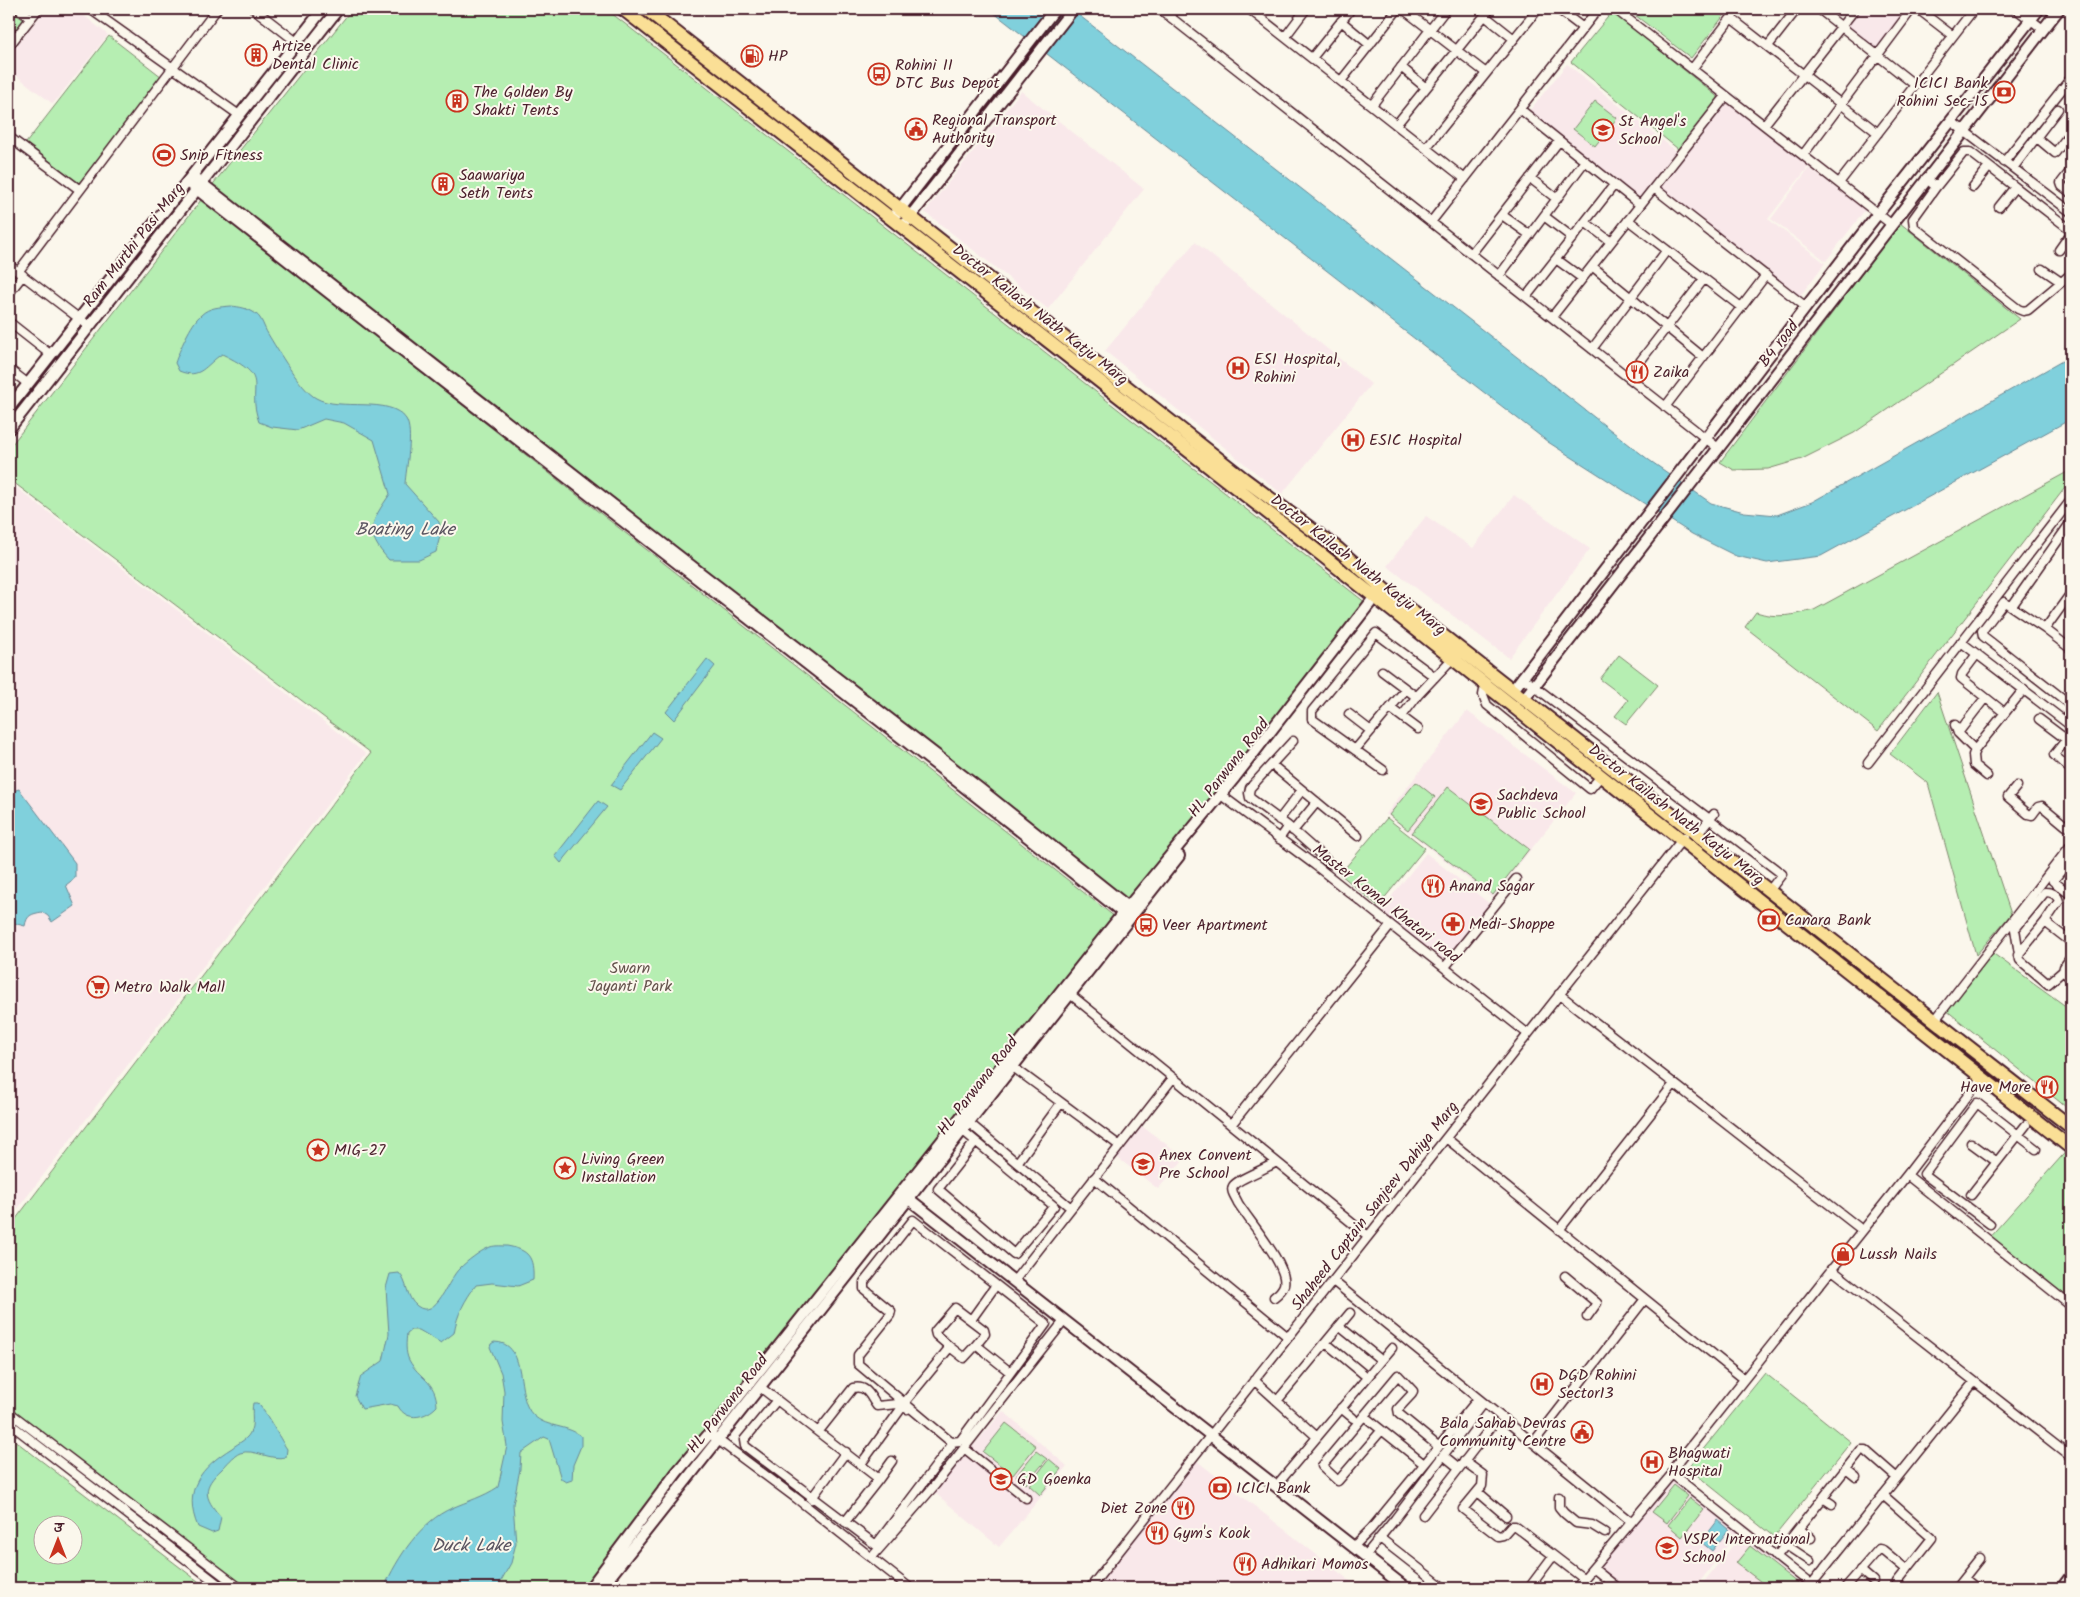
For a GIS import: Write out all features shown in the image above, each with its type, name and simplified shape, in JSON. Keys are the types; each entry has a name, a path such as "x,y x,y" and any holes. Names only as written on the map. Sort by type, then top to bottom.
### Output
{"main road":[{"name":"Doctor Kailash Nath Katju Marg","path":"623,9 1338,549 1387,592 2071,1127"},
{"name":"Doctor Kailash Nath Katju Marg","path":"646,9 901,218 1377,600 1982,1078 2069,1142"},
{"path":"1308,544 1316,534"}],"street":[{"path":"19,9 30,18"},
{"path":"9,46 38,9"},
{"path":"90,9 239,115"},
{"path":"9,292 20,273 80,190 217,9"},
{"path":"254,9 306,50"},
{"name":"Ram Murthi Pasi Marg","path":"9,408 323,9"},
{"name":"Ram Murthi Pasi Marg","path":"9,429 338,9"},
{"path":"901,218 984,101 1055,9"},
{"path":"901,218 995,109 1073,9"},
{"path":"1160,9 1718,448"},
{"path":"1284,36 1306,9"},
{"path":"1312,58 1351,9"},
{"path":"1341,81 1398,9"},
{"path":"1403,9 1486,74"},
{"path":"1372,106 1446,9"},
{"path":"1396,125 1490,9"},
{"path":"1426,148 1538,9"},
{"path":"1558,9 1583,28"},
{"path":"1431,222 1598,9"},
{"path":"1615,9 1891,224"},
{"path":"1692,69 1738,9"},
{"path":"1768,46 1796,9"},
{"path":"1819,9 1915,84"},
{"path":"1764,125 1855,9"},
{"path":"1803,155 1912,9"},
{"path":"1918,9 1953,36"},
{"path":"1839,183 1974,9"},
{"path":"2016,9 2043,29"},
{"name":"B4 road","path":"1513,690 1806,307 2039,9"},
{"name":"B4 road","path":"1524,699 1926,178 2059,9"},
{"path":"1253,10 1465,179"},
{"path":"1485,16 1514,39"},
{"path":"1731,18 1878,133"},
{"path":"1342,21 1370,45"},
{"path":"1401,67 1426,88"},
{"path":"2004,162 2070,83"},
{"path":"1552,317 1726,96"},
{"path":"984,101 995,109"},
{"path":"1520,109 1640,205"},
{"path":"2013,168 2058,109"},
{"path":"1951,121 2071,212"},
{"path":"2036,137 2055,153 2071,132"},
{"path":"9,136 80,190"},
{"path":"1471,254 1559,140"},
{"path":"2059,250 2071,232 1967,151 1964,152 1936,186 1913,219 1914,227 2023,311 2028,310 2071,274"},
{"path":"1499,276 1585,162"},
{"path":"1973,187 1989,167"},
{"path":"2071,170 2060,184 2071,193"},
{"path":"1530,178 1557,199"},
{"path":"1926,178 1936,186"},
{"path":"190,179 980,789 1129,913"},
{"path":"1526,297 1614,185"},
{"path":"1998,207 2015,187"},
{"path":"1654,188 1806,307"},
{"path":"2044,210 2052,199"},
{"path":"1502,215 1530,235"},
{"path":"1544,216 1573,238"},
{"path":"1628,220 1741,308"},
{"path":"1585,222 1611,242"},
{"path":"1592,349 1667,250"},
{"path":"1556,259 1582,278"},
{"path":"9,265 89,326"},
{"path":"1592,266 1703,357"},
{"path":"2042,269 2061,282"},
{"path":"1665,407 1766,275"},
{"path":"1628,377 1704,279"},
{"path":"9,322 51,356"},
{"path":"9,369 27,383"},
{"path":"1868,763 2071,500"},
{"path":"2071,522 2008,604 1982,631 1983,636 2071,705"},
{"path":"2046,629 2071,593"},
{"path":"1996,597 2046,629 2071,649"},
{"path":"590,1588 677,1472 904,1196 1377,600"},
{"name":"HL Parwana Road","path":"607,1586 760,1387 900,1210 904,1196 965,1126 1013,1066 1070,994 1129,913 1225,798 1377,600"},
{"path":"1383,770 1312,719 1312,711 1376,633 1435,677"},
{"path":"1961,642 2071,726"},
{"path":"1977,654 1960,676 2005,713"},
{"path":"1402,716 1418,695 1452,659"},
{"path":"1382,671 1406,689 1418,695"},
{"path":"1522,677 1533,687 1711,816 1782,874 1769,891"},
{"path":"1354,750 1406,689"},
{"path":"1987,776 1974,765 1973,755 1975,750 2024,690"},
{"path":"1958,733 1985,698"},
{"path":"1390,708 1418,729"},
{"path":"1350,714 1371,731"},
{"path":"2039,719 2069,741 2054,755 2071,770"},
{"path":"1955,725 1958,733 1975,750"},
{"path":"1293,742 1250,788 1250,798 1331,864"},
{"path":"1272,765 1358,836"},
{"path":"2017,786 2008,798 2028,814 2032,815 2038,807 2042,806 2066,826 2071,826"},
{"path":"1279,820 1302,790"},
{"name":"Master Komal Khatari road","path":"1225,798 1445,967 1528,1034"},
{"path":"1279,839 1318,802"},
{"name":"Shaheed Captain Sanjeev Dahiya Marg","path":"1092,1585 1681,840 1694,832 1711,816"},
{"path":"1935,1020 2071,845"},
{"path":"2071,858 2052,882 2071,895"},
{"path":"1445,967 1516,880"},
{"path":"2018,955 2045,922 2059,901 2055,894 2050,892 2046,892 2015,929 2018,955 2020,960 2048,984 2063,971 2071,957"},
{"path":"2045,922 2071,942"},
{"path":"1232,1125 1391,925"},
{"path":"2063,971 2071,979"},
{"path":"1070,994 1368,1236"},
{"path":"1559,994 1862,1230"},
{"path":"1013,1066 1120,1146"},
{"path":"1014,1281 1173,1078"},
{"path":"1576,1588 1672,1474 1675,1466 1982,1078"},
{"path":"1559,1230 1674,1084"},
{"path":"1017,1162 1061,1103"},
{"path":"1990,1224 1924,1174 1978,1103 2036,1149"},
{"path":"965,1126 975,1142 1054,1206 1014,1254 938,1189 975,1142"},
{"path":"965,1126 1017,1162 1071,1208"},
{"path":"1971,1195 2026,1126"},
{"path":"1446,1138 1744,1379"},
{"path":"1971,1142 1997,1162"},
{"path":"1274,1297 1284,1285 1281,1267 1276,1256 1247,1218 1232,1191 1233,1185 1238,1181 1268,1168 1276,1162"},
{"path":"1907,1175 2071,1306"},
{"path":"1094,1178 1288,1337"},
{"path":"904,1196 1276,1486 1400,1586"},
{"path":"900,1210 1046,1324"},
{"path":"912,1220 864,1282 864,1289 890,1311 890,1316 858,1355 858,1364 951,1446 962,1451 1026,1498"},
{"path":"1831,1269 2071,1457"},
{"path":"1565,1276 1597,1303 1587,1317"},
{"path":"1333,1281 1631,1522"},
{"path":"971,1320 996,1285"},
{"path":"1533,1443 1645,1299"},
{"path":"955,1308 971,1320 985,1332 964,1358 936,1335 936,1331 955,1308"},
{"path":"1277,1401 1350,1313"},
{"path":"819,1431 854,1388 857,1387 868,1392 877,1406 884,1407 904,1404 951,1442 960,1441 1055,1314"},
{"path":"872,1557 962,1451 1064,1321"},
{"path":"1339,1326 1381,1360"},
{"path":"1326,1343 1367,1377"},
{"path":"976,1345 1010,1372"},
{"path":"861,1464 904,1404 950,1346"},
{"path":"1276,1486 1392,1348"},
{"path":"1381,1431 1338,1481 1322,1466 1398,1375 1413,1390 1412,1394 1398,1410 1399,1414 1438,1446"},
{"path":"1254,1380 1317,1437"},
{"path":"1672,1474 1813,1586 1974,1382"},
{"path":"760,1387 879,1479"},
{"path":"777,1400 744,1440 745,1446 871,1542 878,1544 951,1446"},
{"path":"1353,1547 1371,1529 1438,1446 1481,1401"},
{"path":"1365,1556 1443,1455 1481,1401"},
{"path":"1341,1408 1352,1418"},
{"path":"9,1412 239,1588"},
{"path":"1364,1416 1424,1464"},
{"path":"9,1423 223,1588"},
{"path":"1423,1515 1491,1427"},
{"path":"709,1434 806,1506 910,1588"},
{"path":"1776,1557 1863,1450 1897,1478"},
{"path":"806,1506 846,1452"},
{"path":"1443,1455 1483,1475 1482,1486 1463,1510 1498,1536 1504,1535 1512,1526 1515,1526 1584,1579"},
{"path":"845,1522 892,1461"},
{"path":"1846,1469 1856,1478"},
{"path":"1478,1492 1506,1516"},
{"path":"1883,1495 1932,1538 1897,1582"},
{"path":"1559,1497 1559,1507 1576,1523 1592,1525 1605,1533"},
{"path":"1823,1498 1832,1504"},
{"path":"1799,1529 1811,1538"},
{"path":"1380,1538 1444,1588"},
{"path":"1786,1545 1810,1562"},
{"path":"1845,1588 1876,1550 1880,1549 1907,1570"},
{"path":"1529,1588 1554,1556"},
{"path":"1956,1588 1979,1559"},
{"path":"1593,1568 1618,1588"},
{"path":"1860,1570 1873,1581"},
{"path":"2062,1588 2071,1576"},
{"path":"1964,1578 1976,1588"},
{"path":"1092,1585 1103,1588"}],"shaded area":[{"path":"46,9 76,9 108,35 53,104 9,70 9,55"},
{"path":"1859,9 1910,9 1877,50 1846,26"},
{"name":"St Angel's School","path":"1567,64 1676,151 1639,197 1530,110"},
{"path":"1021,91 1144,189 1048,309 925,212"},
{"path":"1727,103 1809,166 1768,219 1825,263 1800,296 1660,189"},
{"path":"1809,168 1865,210 1826,261 1771,219"},
{"name":"ESI Hospital, Rohini","path":"1195,242 1371,384 1282,494 1105,351"},
{"name":"Metro Walk Mall","path":"9,482 366,754 9,1220"},
{"path":"1514,495 1590,549 1509,658 1387,566 1426,516 1473,548"},
{"name":"Sachdeva Public School","path":"1467,711 1576,793 1492,898 1386,814"},
{"path":"1426,853 1490,904 1444,962 1380,911"},
{"path":"1139,1124 1185,1158 1158,1189 1114,1155"},
{"name":"GD Goenka","path":"1003,1411 1067,1466 999,1547 934,1492"},
{"path":"1197,1461 1359,1588 1111,1588 1102,1581"},
{"name":"VSPK International School","path":"1669,1477 1740,1529 1695,1588 1618,1588 1593,1568"},
{"path":"1742,1534 1810,1588 1699,1588"}],"green space":[{"path":"9,9 24,20 9,40"},
{"path":"352,9 606,9 1366,603 1130,902 210,188"},
{"path":"1627,9 1729,9 1691,58"},
{"path":"1612,12 1719,98 1678,149 1571,62"},
{"path":"109,36 162,77 79,183 26,143"},
{"path":"1595,101 1617,118 1595,146 1573,129"},
{"name":"Swarn Jayanti Park","path":"201,200 1115,917 582,1588 242,1588 9,1407 9,1228 371,753 9,479 9,448"},
{"path":"1900,223 2020,319 1854,433 1802,459 1768,469 1734,470 1720,462"},
{"path":"2071,470 2071,480 1878,731 1745,627 1756,612 1778,616 1814,610"},
{"path":"1619,655 1658,685 1626,724 1615,716 1628,700 1600,679"},
{"path":"1937,692 2011,914 1976,955 1928,783 1890,754"},
{"path":"1416,782 1435,797 1408,830 1389,815"},
{"path":"1448,787 1529,849 1493,895 1412,833"},
{"path":"1387,818 1425,848 1378,906 1340,874"},
{"path":"1991,952 2071,1010 2071,1111 1946,1010"},
{"path":"2071,1148 2071,1304 1987,1240"},
{"path":"1765,1373 1851,1442 1774,1537 1688,1468"},
{"path":"1006,1423 1036,1446 1013,1475 983,1452"},
{"path":"9,1436 207,1588 9,1588"},
{"path":"1036,1451 1047,1459 1026,1484 1016,1476"},
{"path":"1049,1459 1061,1469 1040,1495 1029,1485"},
{"path":"1674,1485 1688,1496 1667,1523 1652,1512"},
{"path":"1690,1498 1704,1509 1682,1537 1668,1525"},
{"path":"1750,1546 1801,1586 1799,1588 1769,1588 1736,1563"}],"water":[{"path":"989,9 1071,9 1649,460 1711,503 1744,512 1777,515 1812,502 2071,356 2071,419 1821,556 1767,563 1736,556 1692,534 1548,442"},
{"name":"Boating Lake","path":"231,306 247,309 258,316 290,369 303,387 316,398 338,404 389,408 399,412 406,419 409,432 409,450 405,484 439,522 441,532 436,552 419,560 389,560 376,542 373,534 374,520 390,494 374,440 344,423 324,419 298,430 272,427 259,422 253,376 238,362 222,354 202,370 193,374 179,371 175,363 197,319 204,312 211,309"},
{"path":"707,659 715,666 674,720 666,712"},
{"path":"652,732 661,738 620,790 611,785"},
{"path":"19,789 75,863 75,878 66,885 75,906 52,922 42,912 32,914 28,917 25,926 9,922 9,792"},
{"path":"598,801 607,807 561,863 555,856"},
{"path":"507,1246 525,1252 529,1256 533,1280 518,1286 492,1283 476,1285 462,1308 454,1333 441,1343 419,1330 411,1330 407,1333 406,1347 409,1360 434,1391 437,1406 428,1413 417,1416 406,1415 398,1406 390,1404 362,1409 355,1396 361,1376 383,1361 389,1334 386,1288 390,1274 399,1273 413,1303 424,1309 430,1308 442,1296 460,1268 469,1260 490,1247"},
{"name":"Duck Lake","path":"494,1342 504,1344 516,1358 525,1399 533,1415 545,1423 568,1429 581,1436 581,1446 573,1465 572,1480 566,1482 561,1479 549,1439 544,1437 521,1453 513,1504 516,1543 511,1563 497,1588 384,1588 403,1553 420,1531 430,1522 452,1508 498,1487 507,1446 503,1422 504,1391 501,1373 490,1347"},
{"path":"253,1403 257,1403 268,1417 287,1449 286,1457 280,1458 251,1452 240,1453 215,1475 207,1492 211,1504 221,1517 218,1531 212,1533 198,1527 194,1514 192,1502 197,1481 211,1463 248,1436 252,1427"},
{"path":"1718,1520 1729,1529 1712,1551 1701,1542"}],"place":[{"name":"Artize Dental Clinic","path":"256,55"},
{"name":"HP","path":"752,56"},
{"name":"Rohini II DTC Bus Depot","path":"879,74"},
{"name":"ICICI Bank Rohini Sec-15","path":"2004,92"},
{"name":"The Golden By Shakti Tents","path":"457,101"},
{"name":"Regional Transport Authority","path":"916,129"},
{"name":"St Angel's School","path":"1603,130"},
{"name":"Snip Fitness","path":"164,155"},
{"name":"Saawariya Seth Tents","path":"443,184"},
{"name":"ESI Hospital, Rohini","path":"1238,368"},
{"name":"Zaika","path":"1637,372"},
{"name":"ESIC Hospital","path":"1353,440"},
{"name":"Sachdeva Public School","path":"1481,804"},
{"name":"Anand Sagar","path":"1433,886"},
{"name":"Canara Bank","path":"1769,920"},
{"name":"Medi-Shoppe","path":"1453,924"},
{"name":"Veer Apartment","path":"1146,925"},
{"name":"Metro Walk Mall","path":"98,987"},
{"name":"Have More","path":"2047,1087"},
{"name":"MIG-27","path":"318,1150"},
{"name":"Anex Convent Pre School","path":"1143,1164"},
{"name":"Living Green Installation","path":"565,1168"},
{"name":"Lussh Nails","path":"1843,1254"},
{"name":"DGD Rohini Sector13","path":"1542,1384"},
{"name":"Bala Sahab Devras Community Centre","path":"1582,1432"},
{"name":"Bhagwati Hospital","path":"1652,1462"},
{"name":"GD Goenka","path":"1001,1479"},
{"name":"ICICI Bank","path":"1220,1488"},
{"name":"Diet Zone","path":"1183,1508"},
{"name":"Gym's Kook","path":"1157,1533"},
{"name":"VSPK International School","path":"1667,1548"},
{"name":"Adhikari Momos","path":"1245,1564"}]}
